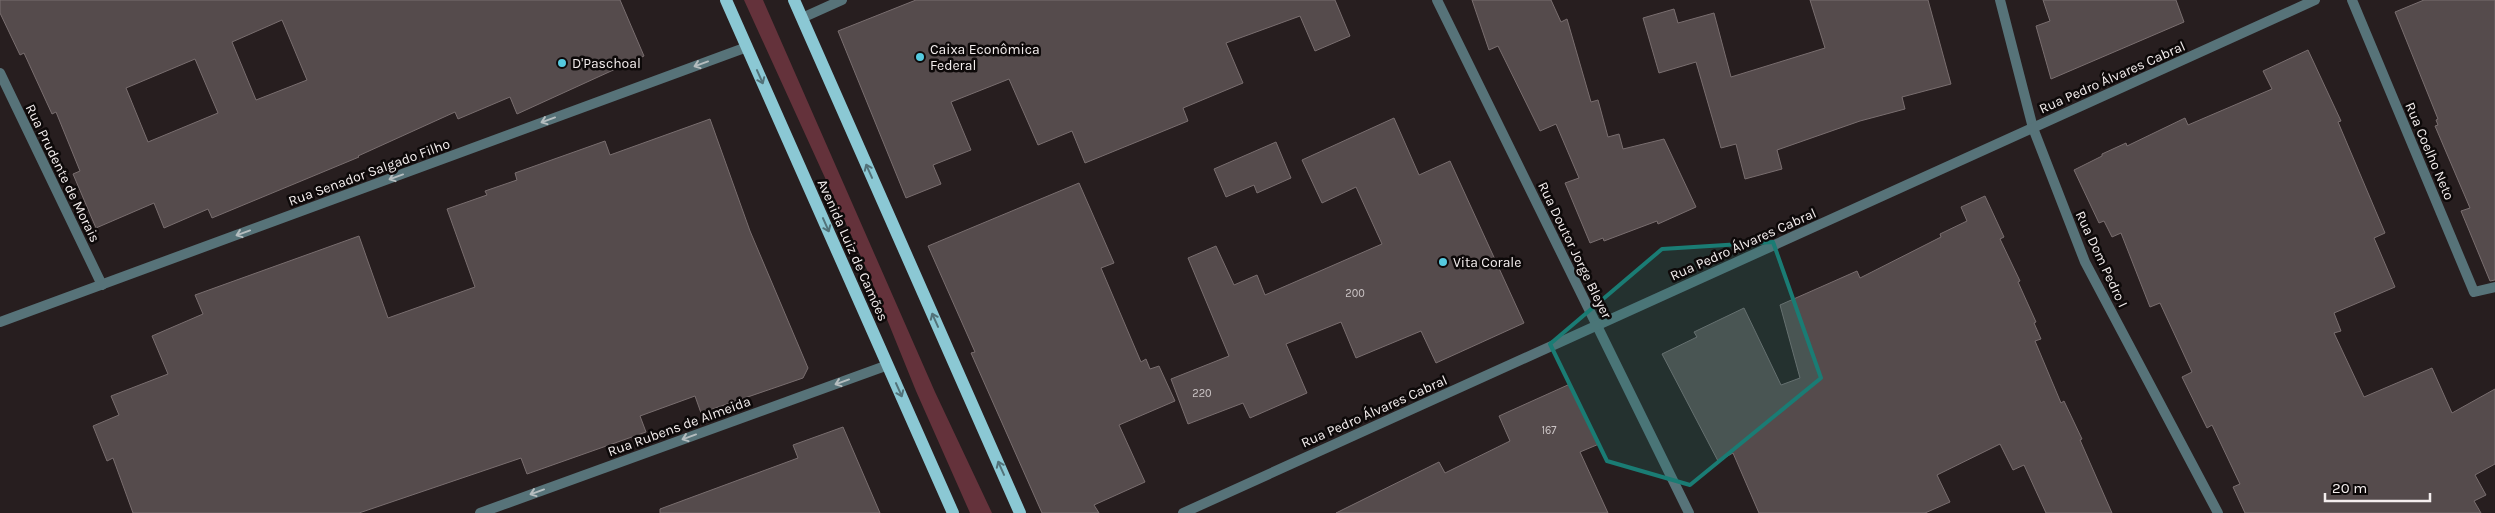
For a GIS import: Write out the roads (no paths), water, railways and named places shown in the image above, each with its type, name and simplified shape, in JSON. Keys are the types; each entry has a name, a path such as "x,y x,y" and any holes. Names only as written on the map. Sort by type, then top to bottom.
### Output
{"main road":[{"name":"Avenida Luiz de Camões","path":"726,0 953,513"},
{"path":"794,0 1020,513"}],"street":[{"path":"802,18 842,0"},
{"name":"Rua Doutor Jorge Bleyer","path":"1437,0 1689,513"},
{"name":"Rua Dom Pedro I","path":"2000,0 2034,128 2085,262 2218,513"},
{"name":"Rua Pedro Álvares Cabral","path":"1183,513 2315,0"},
{"name":"Rua Coelho Neto","path":"2352,0 2474,292 2495,287"},
{"name":"Rua Senador Salgado Filho","path":"0,322 747,47"},
{"name":"Rua Prudente de Morais","path":"0,73 102,285"},
{"name":"Rua Rubens de Almeida","path":"480,513 888,365"}],"place":[{"name":"Caixa Econômica Federal","path":"920,57"},
{"name":"D'Paschoal","path":"562,63"},
{"name":"Vita Corale","path":"1443,262"}]}
